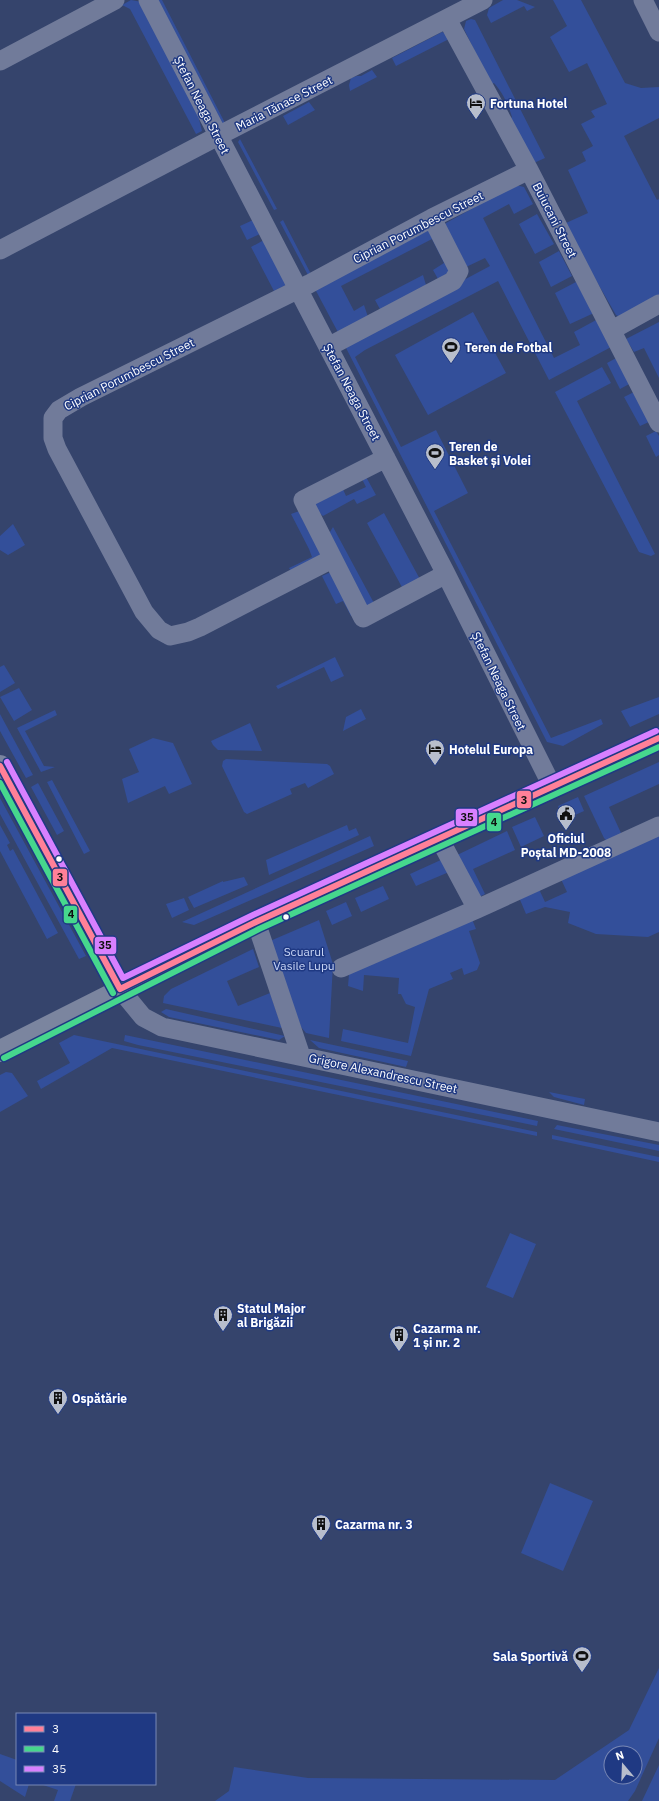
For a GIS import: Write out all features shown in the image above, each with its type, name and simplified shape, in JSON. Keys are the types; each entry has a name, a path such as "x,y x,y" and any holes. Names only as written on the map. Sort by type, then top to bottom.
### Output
{"main road":[{"path":"0,1051 120,989 256,922 659,738"},
{"path":"0,766 120,989"}],"street":[{"path":"0,61 115,0"},
{"name":"Ștefan Neaga Street","path":"148,0 297,290 446,574 552,786"},
{"name":"Maria Tănase Street","path":"0,250 483,0"},
{"path":"643,0 659,32"},
{"name":"Buiucani Street","path":"447,19 529,170 659,423"},
{"name":"Ciprian Porumbescu Street","path":"332,559 188,632 170,636 159,630 144,612 53,438 53,418 59,410 70,403 297,290 432,218 529,170"},
{"path":"328,347 452,280 459,271 432,218"},
{"path":"612,330 659,304"},
{"path":"386,458 303,500 332,559 363,618 446,574"},
{"path":"341,968 477,909 659,826"},
{"path":"439,838 477,909"},
{"path":"256,922 301,1056"},
{"name":"Grigore Alexandrescu Street","path":"120,989 143,1017 162,1027 659,1132"}],"green space":[{"path":"131,0 142,2 197,111 202,131 196,134 130,9 122,5"},
{"path":"157,0 162,0 226,125 220,123"},
{"path":"503,0 517,0 535,7 527,11 524,6 491,23 487,15 489,8"},
{"path":"553,0 581,0 625,83 641,88 659,87 659,118 624,136 657,200 659,199 659,301 626,320 616,315 545,192 566,223 588,213 568,170 586,161 582,152 593,146 581,124 595,117 591,111 607,104 587,63 569,72 550,37 567,26"},
{"path":"471,19 475,20 545,158 536,162 528,161 508,121 512,117 505,99 494,83 491,85 464,29 466,21"},
{"path":"442,32 451,36 447,40 396,66 392,58"},
{"path":"372,70 377,77 350,91 349,85 351,78 361,76"},
{"path":"309,102 315,110 288,125 283,116"},
{"path":"240,139 277,209 274,210 238,142"},
{"path":"515,185 524,187 533,204 514,214 509,204 483,218 554,358 580,345 574,332 598,319 613,346 549,380 498,281 365,350 355,357 401,447 436,430 468,493 434,511 551,738 601,719 603,724 563,746 547,742 344,344 490,266 485,258 466,267 443,229 446,223"},
{"path":"537,214 554,244 535,254 519,224"},
{"path":"253,220 260,234 247,240 240,226"},
{"path":"283,220 312,276 309,277 280,222"},
{"path":"429,230 453,270 438,279 433,270 444,263 432,239 341,286 354,311 364,305 368,317 340,336 315,289"},
{"path":"264,240 286,285 274,291 251,247"},
{"path":"559,251 572,276 551,287 539,262"},
{"path":"423,275 426,285 381,311 375,300"},
{"path":"576,282 594,313 570,324 555,293"},
{"name":"Teren de Fotbal","path":"473,312 506,373 428,415 395,355"},
{"path":"659,322 659,378 644,348 634,352 626,339"},
{"path":"620,356 633,382 620,389 607,363"},
{"path":"602,367 611,383 577,401 655,554 651,556 639,552 555,392"},
{"path":"636,391 651,421 640,426 624,397"},
{"path":"656,431 659,436 659,455 656,457 646,436"},
{"path":"365,475 376,495 357,504 354,499 323,516 317,511 315,503 342,487 346,496 366,487 361,477"},
{"path":"302,510 322,554 292,573 289,568 312,557 291,514"},
{"path":"384,513 422,583 403,589 367,523"},
{"path":"13,524 25,545 8,555 0,550 0,536"},
{"path":"333,527 375,605 368,609 327,537"},
{"path":"331,572 355,613 351,616 343,601 336,604 322,576"},
{"path":"335,657 344,676 331,682 324,667 278,689 276,686"},
{"path":"4,665 15,683 0,692 0,667"},
{"path":"19,688 32,710 14,721 0,697"},
{"path":"659,697 659,714 630,727 621,711"},
{"path":"361,709 366,719 343,731 346,717"},
{"path":"55,710 57,715 25,731 44,766 55,767 41,772 17,728"},
{"path":"0,714 33,775 26,778 0,731"},
{"path":"250,723 262,751 218,750 213,745 211,741"},
{"path":"153,738 173,743 192,784 169,794 165,786 128,803 122,779 139,772 129,749"},
{"path":"226,759 327,764 330,766 334,774 308,788 305,783 290,789 292,794 247,814 244,812 222,766 223,761"},
{"path":"659,762 659,784 609,807 621,833 610,844 604,838 584,796"},
{"path":"52,780 90,851 84,854 47,782"},
{"path":"38,783 64,831 57,835 31,787"},
{"path":"578,797 584,811 564,820 558,806"},
{"path":"0,798 86,956 79,959 0,814"},
{"path":"535,817 544,836 521,847 512,827"},
{"path":"0,825 10,843 7,845 10,851 13,849 58,933 47,939 0,851"},
{"path":"347,825 349,831 356,828 359,835 269,875 266,860"},
{"path":"507,831 515,850 473,869 485,894 479,897 455,856"},
{"path":"659,832 659,932 648,937 596,934 568,923 570,912 545,907 526,914 518,895 538,887 545,902 567,892 560,877"},
{"path":"370,836 374,846 194,925 182,922"},
{"path":"443,859 449,872 416,886 410,874"},
{"path":"244,877 248,885 194,908 188,897 223,881"},
{"path":"383,886 389,899 361,912 355,898"},
{"path":"184,898 189,910 172,918 166,904"},
{"path":"346,902 352,916 332,925 326,911"},
{"path":"472,919 476,929 469,931 480,963 477,970 464,975 462,968 450,973 453,979 429,989 411,1056 341,1041 343,1029 408,1043 415,1007 406,1004 401,994 398,994 399,978 364,975 363,991 348,986 349,974"},
{"name":"Scuarul Vasile Lupu","path":"319,920 333,964 329,1038 306,1033 301,1027 270,941"},
{"name":"Scuarul Vasile Lupu","path":"253,949 259,967 227,981 238,1006 270,993 282,1028 163,1003 164,996 171,989"},
{"path":"166,1009 285,1036 279,1040 169,1017 161,1012"},
{"path":"74,1035 537,1132 537,1136 112,1048 41,1089 37,1081 70,1063 59,1043"},
{"path":"125,1035 538,1121 537,1126 138,1045 124,1041"},
{"path":"310,1040 408,1061 406,1067 319,1048"},
{"path":"6,1072 12,1073 28,1096 0,1112 0,1075"},
{"path":"549,1092 585,1099 584,1105 554,1097"},
{"path":"557,1125 659,1145 659,1151 554,1129"},
{"path":"552,1135 659,1157 659,1162 552,1139"},
{"path":"510,1233 536,1244 513,1298 486,1287"},
{"path":"550,1483 593,1501 563,1571 521,1553"},
{"path":"659,1668 659,1738 643,1773 643,1745 607,1745 629,1730"},
{"path":"603,1748 603,1785 638,1785 628,1801 215,1801 229,1791 234,1767 308,1778 555,1780"},
{"path":"0,1754 16,1760 16,1785 29,1785 25,1797 0,1781"},
{"path":"659,1765 659,1801 642,1801"},
{"path":"43,1785 76,1785 70,1801 54,1801 58,1790"}],"transit line":[{"name":"35","path":"7,762 123,978 253,915 656,731"},
{"name":"3","path":"120,989 256,922 659,738"},
{"name":"4","path":"4,1058 259,929 659,747"},
{"name":"3","path":"0,766 120,989"},
{"name":"4","path":"0,783 113,993"}],"place":[{"name":"Fortuna Hotel","path":"476,120"},
{"name":"Teren de Fotbal","path":"451,364"},
{"name":"Teren de Basket și Volei","path":"435,470"},
{"name":"Hotelul Europa","path":"435,766"},
{"name":"Oficiul Poștal MD-2008","path":"566,831"},
{"name":"Statul Major al Brigăzii","path":"223,1332"},
{"name":"Cazarma nr. 1 și nr. 2","path":"399,1352"},
{"name":"Ospătărie","path":"58,1415"},
{"name":"Cazarma nr. 3","path":"321,1541"},
{"name":"Sala Sportivă","path":"582,1673"}]}
